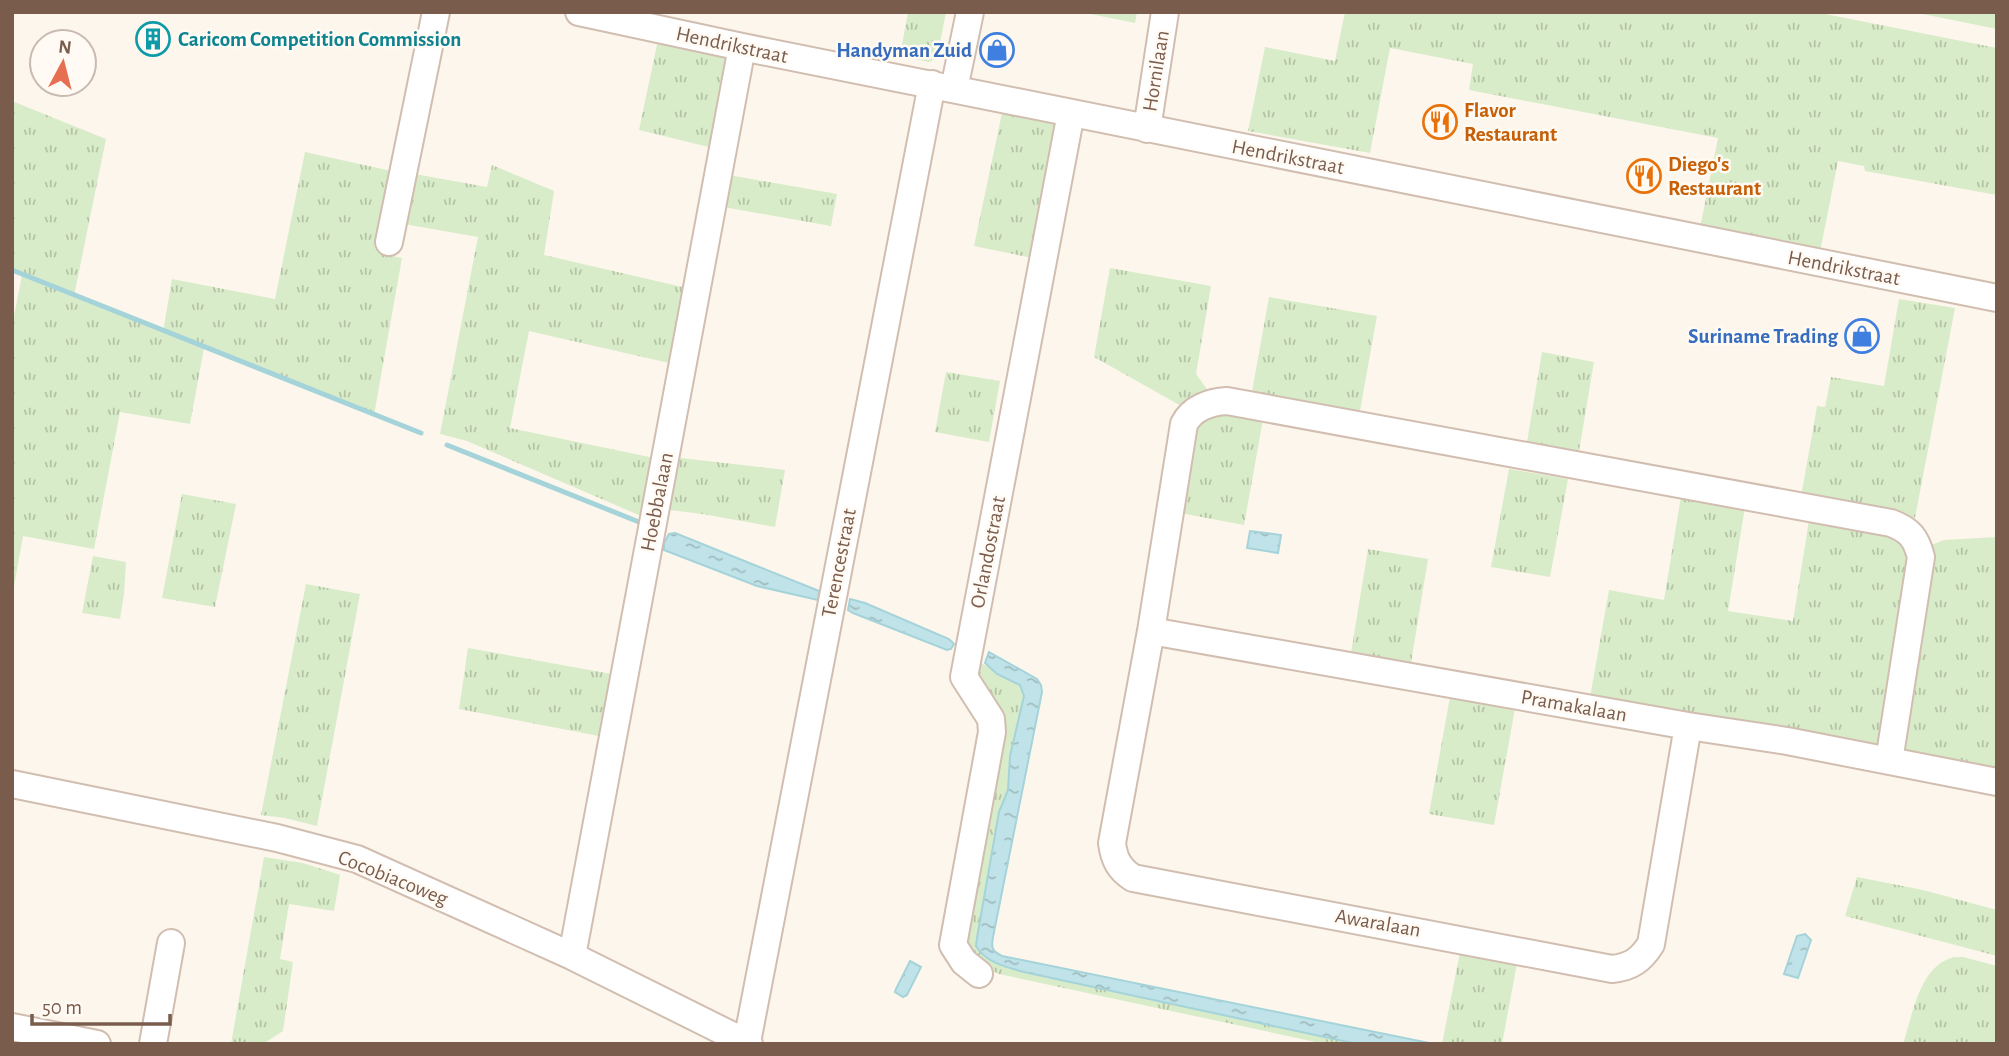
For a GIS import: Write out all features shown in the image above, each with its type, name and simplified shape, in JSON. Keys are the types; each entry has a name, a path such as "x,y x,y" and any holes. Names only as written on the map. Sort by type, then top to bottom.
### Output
{"street":[{"path":"389,242 436,12"},
{"name":"Hendrikstraat","path":"579,12 1147,129 1997,298"},
{"name":"Terencestraat","path":"748,1043 943,86 970,12"},
{"name":"Hornilaan","path":"1147,129 1165,12"},
{"name":"Hoebbalaan","path":"572,956 742,47"},
{"name":"Orlandostraat","path":"979,974 964,962 953,945 992,732 991,719 964,677 1071,113"},
{"name":"Awaralaan","path":"1688,726 1651,944 1639,960 1628,968 1612,969 1133,878 1125,872 1113,854 1112,843 1151,631 1184,424 1197,410 1217,402 1227,401 1904,527 1913,535 1921,557 1889,761"},
{"name":"Pramakalaan","path":"1151,631 1787,741 1997,782"},
{"name":"Cocobiacoweg","path":"12,784 276,838 357,859 572,956 748,1043"},
{"path":"153,1044 171,943"},
{"path":"12,1027 88,1043"}],"green space":[{"path":"908,12 946,12 937,58 929,62 900,56"},
{"path":"1081,12 1137,12 1135,23"},
{"path":"1345,12 1815,12 1997,48 1997,195 1865,171 1864,166 1838,161 1819,257 1699,233 1718,138 1469,90 1473,64 1390,48 1370,153 1248,131 1265,47 1335,61"},
{"path":"1913,12 1997,12 1997,29"},
{"path":"659,35 729,50 717,149 639,130"},
{"path":"12,101 106,139 74,296 163,332 172,279 275,299 305,152 396,172 379,253 402,258 374,415 204,348 190,424 120,412 94,549 23,536 12,598 12,326 22,275 12,270"},
{"path":"1003,108 1060,122 1037,259 974,246"},
{"path":"492,165 554,191 544,255 691,289 678,365 529,331 510,428 659,459 648,519 467,441 440,434 478,237 398,223 409,173 487,187"},
{"path":"729,175 837,194 831,226 723,207"},
{"path":"1110,268 1211,286 1196,374 1209,392 1183,407 1094,357"},
{"path":"1269,297 1377,316 1359,416 1251,397"},
{"path":"1899,299 1955,308 1914,523 1801,497 1817,406 1825,407 1831,377 1884,386"},
{"path":"1542,352 1594,362 1578,457 1526,448"},
{"path":"946,372 1000,381 989,442 935,432"},
{"path":"1201,414 1264,414 1244,525 1175,512 1187,433"},
{"path":"672,457 785,470 775,527 662,509"},
{"path":"1509,469 1568,479 1550,577 1491,567"},
{"path":"1682,490 1746,501 1728,611 1793,621 1810,514 1884,528 1912,550 1880,741 1874,747 1589,703 1609,590 1664,600"},
{"path":"182,494 236,504 215,607 162,598"},
{"path":"1997,537 1997,775 1913,761 1901,749 1926,547 1944,540"},
{"path":"1368,549 1428,559 1410,669 1350,659"},
{"path":"93,556 126,562 120,619 82,613"},
{"path":"306,584 360,594 317,826 261,815"},
{"path":"468,648 617,675 604,737 459,709"},
{"path":"973,660 1020,685 1024,696 1010,756 1008,790 999,812 977,938 978,946 986,957 1024,972 1357,1044 1325,1044 999,974 981,966 961,949 996,737 969,679"},
{"path":"1451,691 1516,703 1494,825 1429,814"},
{"path":"264,857 303,863 340,875 334,911 289,904 280,959 293,962 283,1031 263,1044 231,1044"},
{"path":"1857,877 1923,890 1997,910 1997,956 1845,916"},
{"path":"1461,947 1518,958 1502,1044 1442,1044"},
{"path":"1954,957 1997,966 1997,1044 1903,1044 1914,1006 1925,981 1942,962"}],"water":[{"path":"1250,531 1281,535 1278,553 1247,548"},
{"path":"675,533 819,591 818,600 757,586 664,550 669,534"},
{"path":"850,599 949,639 954,644 947,650 853,613 848,610"},
{"path":"989,652 1037,679 1042,692 993,937 992,947 996,952 1002,956 1434,1044 1357,1044 1024,972 997,964 985,957 976,946 977,938 999,812 1008,790 1010,756 1024,696 1020,685 997,674 985,663"},
{"path":"1805,934 1811,940 1798,978 1784,974 1797,936"},
{"path":"910,961 921,967 907,995 903,997 895,992"}],"waterway":[{"path":"12,270 421,433"},
{"path":"447,445 639,522"}],"place":[{"name":"Caricom Competition Commission","path":"153,39"},
{"name":"Handyman Zuid","path":"997,50"},
{"name":"Flavor Restaurant","path":"1440,122"},
{"name":"Diego's Restaurant","path":"1644,176"},
{"name":"Suriname Trading","path":"1862,336"}]}
